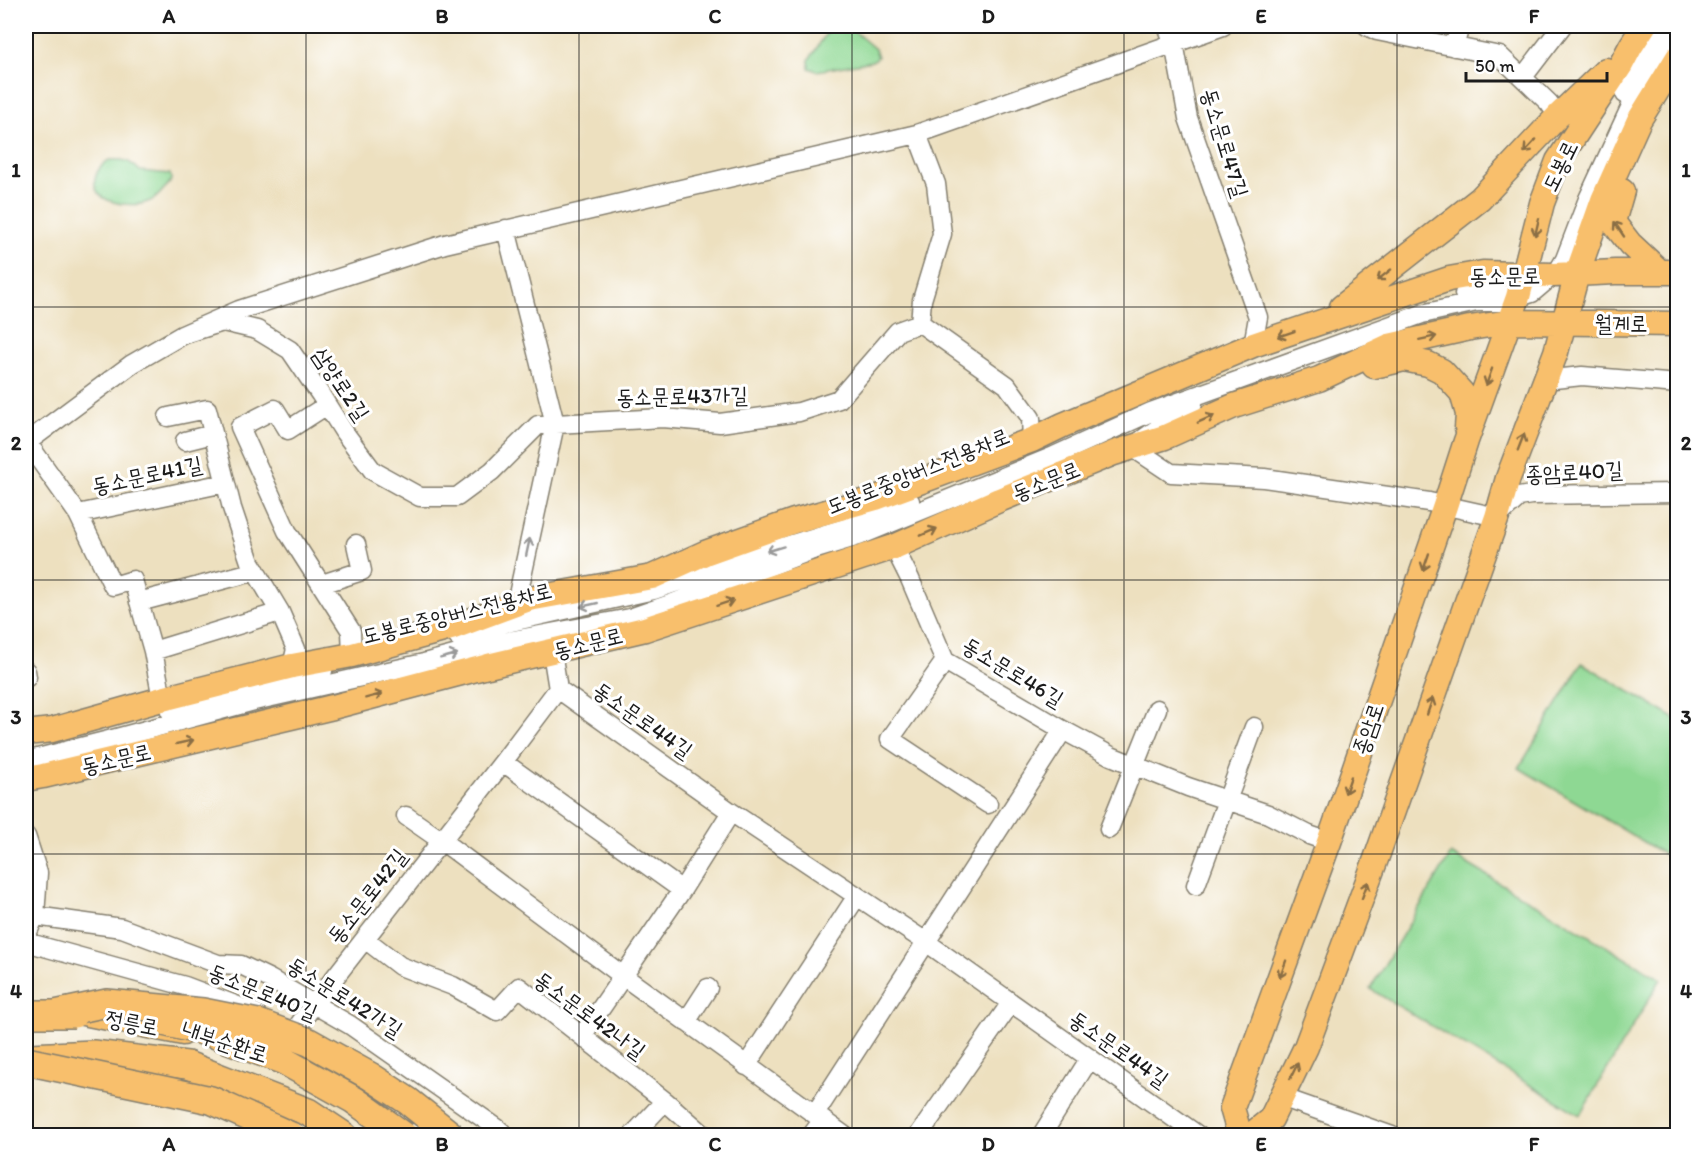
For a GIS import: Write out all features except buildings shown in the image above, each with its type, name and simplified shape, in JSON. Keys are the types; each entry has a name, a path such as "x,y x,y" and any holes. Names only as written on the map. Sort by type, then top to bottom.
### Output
{"highway":[{"path":"55,1014 107,1003 203,1012 258,1023 309,1042 370,1076 408,1101 452,1136"},
{"name":"내부순환로","path":"26,1012 86,1014 158,1021 211,1033 284,1061 354,1100 404,1136"},
{"name":"내부순환로","path":"26,1061 93,1054 187,1065 308,1112 344,1136"},
{"path":"26,1061 211,1100 291,1136"}],"main road":[{"name":"도봉로","path":"1564,324 1539,280 1542,203 1558,161 1644,26"},
{"path":"1321,322 1480,199 1558,116 1631,46"},
{"name":"도봉로","path":"1509,322 1539,280 1603,201 1638,120 1677,58"},
{"path":"1668,272 1630,244 1613,222 1617,202 1638,146 1677,58"},
{"path":"1539,280 1668,272"},
{"name":"동소문로","path":"26,733 52,730 292,666 352,656 451,628 529,599 652,577 705,553 794,521 876,498 1032,440 1253,345 1449,279 1483,273 1539,280"},
{"name":"동소문로","path":"26,779 333,707 488,666 645,629 894,547 999,500 1123,450 1165,437 1234,406 1320,379 1389,346 1509,322 1564,324"},
{"name":"종암로","path":"1240,1136 1232,1108 1329,842 1509,322"},
{"path":"1250,1136 1271,1119 1306,1047 1330,988 1564,324"},
{"name":"월계로","path":"1564,324 1677,324"},
{"path":"1320,379 1404,359 1428,364 1442,371 1462,393 1468,414 1466,441"},
{"name":"정릉로","path":"26,1012 62,1009 222,1040 272,1063 358,1110 392,1136"},
{"name":"정릉로","path":"26,1061 174,1072 291,1113 320,1136"},
{"path":"248,1098 276,1136"}],"street":[{"name":"동소문로47길","path":"1167,26 1174,43 1188,118 1258,317 1253,345"},
{"path":"182,335 239,310 444,244 917,134 1223,26"},
{"path":"1367,26 1377,31 1500,56 1549,103 1558,116"},
{"path":"1454,47 1460,26"},
{"path":"1523,77 1562,26"},
{"path":"1539,280 1552,263 1577,195 1642,58 1670,26"},
{"path":"1000,478 1151,412 1422,314 1477,302 1503,302 1558,271 1636,95 1677,34"},
{"path":"917,134 936,184 942,234 922,300 920,323"},
{"path":"506,229 547,425 516,604"},
{"name":"도봉로중앙버스전용차로","path":"26,750 242,691 398,654 493,626 654,590 848,527 1153,401 1416,306 1539,280"},
{"name":"삼양로2길","path":"162,699 153,651 133,580 113,586 78,514 26,442 132,364 182,335 223,322 257,330 290,350 344,432 373,471 420,497 457,497 547,425"},
{"name":"동소문로43가길","path":"547,425 663,418 720,423 799,412 839,399 898,331 920,323"},
{"name":"동소문로","path":"920,323 1007,385 1030,418 1032,440"},
{"path":"1545,380 1582,376 1677,384"},
{"path":"1000,478 1085,456 1123,450 1209,392"},
{"path":"327,405 288,430 275,409 240,427 287,531 351,631 352,656"},
{"name":"동소문로41길","path":"168,417 207,409 225,483 246,551 280,612 296,649 292,666"},
{"name":"동소문로41길","path":"185,441 213,434"},
{"path":"1123,450 1171,473 1264,477 1445,506 1497,517"},
{"name":"도봉로중앙버스전용차로","path":"26,761 254,701 424,663 503,642 630,618 810,551 859,536 1000,478"},
{"name":"동소문로41길","path":"78,514 225,483"},
{"name":"종암로40길","path":"1497,517 1518,497 1531,495 1677,493"},
{"path":"322,584 362,571 356,544"},
{"name":"동소문로46길","path":"894,547 945,661 1112,756 1188,787 1268,814 1309,836 1329,842"},
{"path":"139,602 256,571"},
{"path":"153,651 280,612"},
{"name":"동소문로44길","path":"552,652 558,689 731,812 926,942 1199,1136"},
{"path":"945,661 887,742 988,804"},
{"path":"26,671 26,678"},
{"name":"동소문로42길","path":"272,1063 314,1004 558,689"},
{"path":"1109,829 1157,709"},
{"path":"1196,885 1254,726"},
{"path":"811,1136 819,1117 926,942 1063,730"},
{"path":"503,762 682,890"},
{"path":"582,1036 682,890 731,812"},
{"path":"406,816 845,1136"},
{"path":"26,836 38,873 35,916 26,936"},
{"path":"746,1066 857,896"},
{"name":"동소문로42가길","path":"35,916 122,927 218,964 240,965 270,979 350,1025 506,1136"},
{"name":"동소문로42나길","path":"364,939 400,966 453,986 497,1011 519,987 665,1101 705,1136"},
{"name":"동소문로40길","path":"26,942 184,986 296,1028 407,1091 459,1136"},
{"path":"686,1022 708,988"},
{"path":"918,1136 1011,1003"},
{"path":"1041,1136 1090,1058"},
{"path":"1281,1097 1392,1136"},
{"path":"632,1136 665,1101"}],"green space":[{"path":"831,26 848,26 875,49 878,57 872,61 817,71 809,68 809,60"},
{"path":"109,160 126,161 140,171 170,174 171,181 158,196 145,203 133,205 115,202 99,194 95,184 97,173"},
{"path":"1582,663 1677,720 1677,862 1519,768"},
{"path":"1451,854 1661,979 1580,1115 1370,989"}]}
